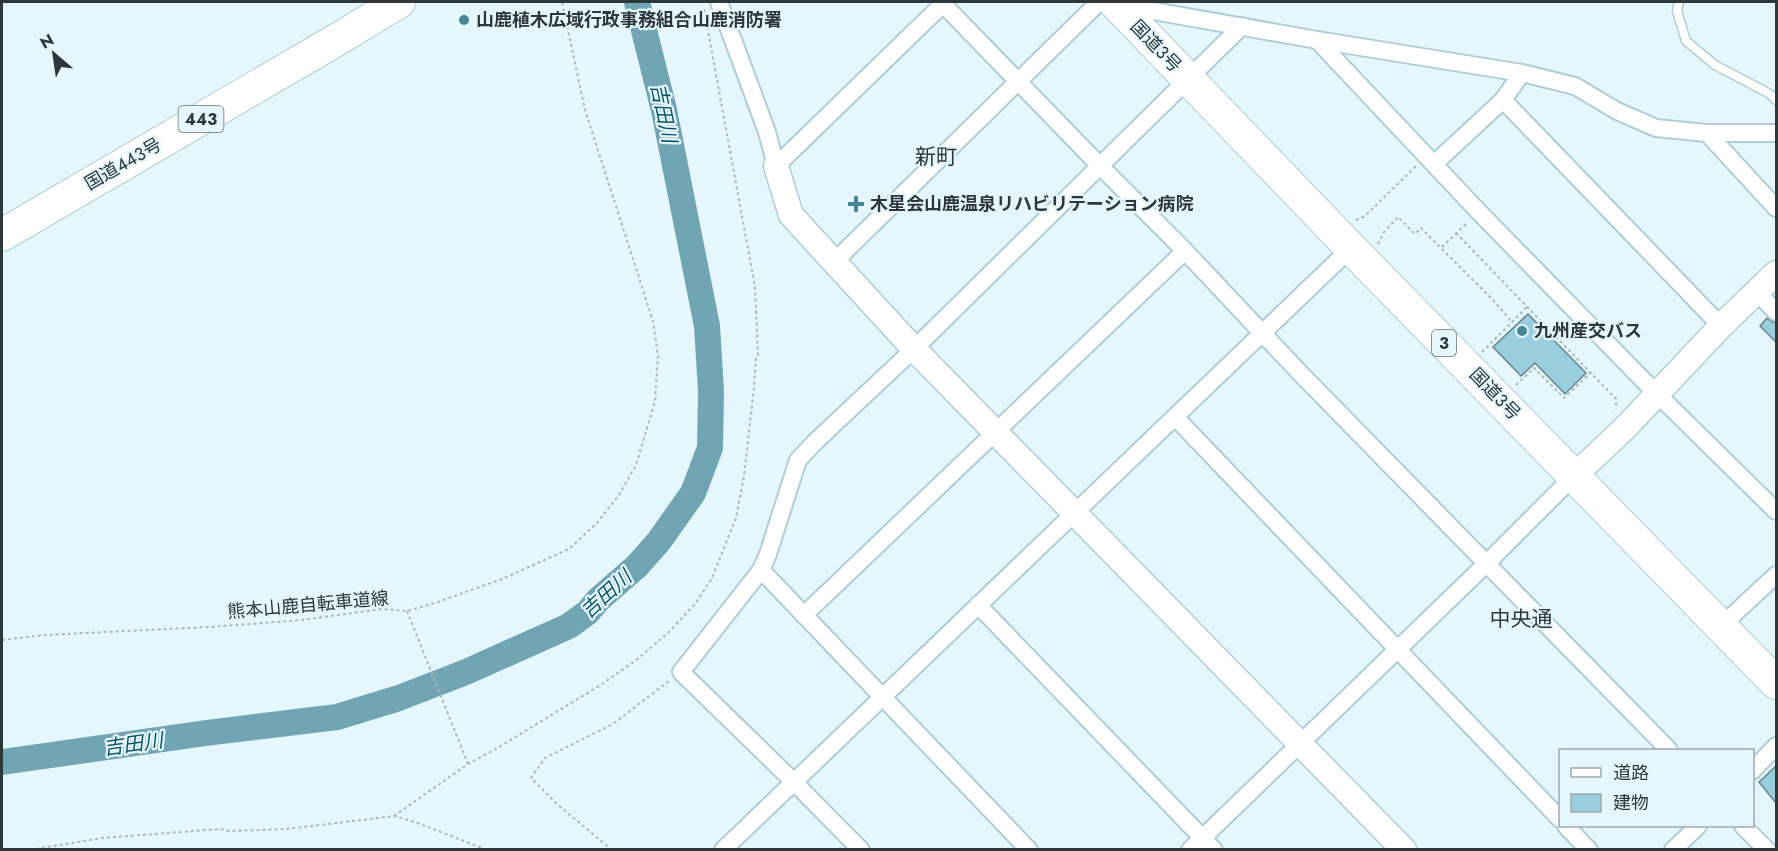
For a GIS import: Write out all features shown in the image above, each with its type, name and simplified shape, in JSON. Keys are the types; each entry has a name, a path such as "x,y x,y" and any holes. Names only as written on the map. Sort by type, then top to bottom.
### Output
{"highway":[{"name":"国道443号","path":"2,235 399,2"},
{"name":"国道3号","path":"1110,2 1188,80 1362,239 1574,476 1776,683"}],"street":[{"path":"719,2 766,132 791,215 914,349 1404,849"},
{"path":"776,166 943,2 1185,251 1262,334 1668,749"},
{"path":"834,262 1018,81 1110,2 1317,40 1522,73 1575,86 1617,111 1656,128 1707,133 1776,133"},
{"path":"861,849 681,672 761,570 798,460 1242,26"},
{"path":"1317,40 1426,163 1478,211 1656,394 1776,511"},
{"path":"1426,163 1503,100 1522,73"},
{"path":"1503,100 1721,326"},
{"path":"1707,133 1776,208"},
{"path":"723,849 1362,239"},
{"path":"804,615 1185,251"},
{"path":"1190,849 1208,843 1300,743 1624,428 1721,326 1776,273"},
{"path":"1757,292 1776,312"},
{"path":"1175,417 1559,818"},
{"path":"761,570 1029,849"},
{"path":"1721,626 1776,575"},
{"path":"978,605 1208,843"},
{"path":"1754,769 1776,746"},
{"path":"1568,827 1589,849"},
{"path":"1673,849 1696,827"},
{"path":"1745,827 1767,849"}],"lane":[{"path":"1679,2 1677,11 1686,41 1715,65 1770,94 1776,100"}],"path":[{"path":"407,611 502,579 569,549 597,523 619,495 636,465 651,418 655,401 658,356 653,321 585,110 562,2"},
{"path":"393,816 468,764 599,686 635,661 667,634 695,604 712,578 736,518 744,476 758,355 755,288 703,2"},
{"path":"1426,163 1365,216 1362,239 1379,240 1398,217 1415,234 1421,228 1512,322"},
{"path":"1441,248 1478,211"},
{"path":"1456,233 1616,399 1616,413"},
{"path":"1490,344 1527,307"},
{"path":"1510,391 1534,368 1564,398 1590,373"},
{"name":"熊本山鹿自転車道線","path":"2,640 44,635 302,620 382,609 407,611 468,764"},
{"path":"612,849 556,804 531,778 545,758 613,724 681,672"},
{"path":"30,849 102,838 220,829 229,831 286,829 393,816 487,849"}],"building":[{"path":"1528,314 1586,373 1565,394 1535,363 1521,376 1493,347"},
{"path":"1767,318 1776,322 1776,342 1760,326"},
{"path":"1776,766 1776,803 1759,782"}],"waterway":[{"name":"吉田川","path":"2,762 337,717 399,698 466,672 569,626 588,612 598,600 637,566 659,541 693,493 710,448 711,391 707,326 664,110 637,2"}],"place":[{"name":"山鹿植木広域行政事務組合山鹿消防署","path":"464,20"},
{"name":"木星会山鹿温泉リハビリテーション病院","path":"856,204"},
{"name":"九州産交バス","path":"1522,331"}],"district":[{"name":"新町","path":"936,157"},
{"name":"中央通","path":"1521,619"}]}
